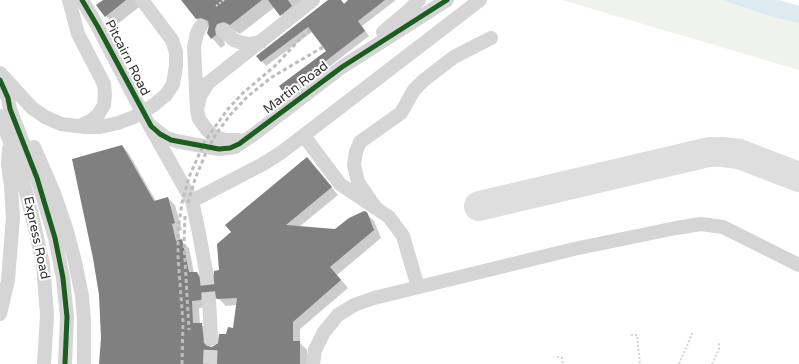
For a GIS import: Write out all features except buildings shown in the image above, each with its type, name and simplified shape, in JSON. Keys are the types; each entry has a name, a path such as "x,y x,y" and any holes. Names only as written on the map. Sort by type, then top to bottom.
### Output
{"street":[{"path":"69,0 78,34 104,84 105,94 104,104 98,114 90,121 77,127"},
{"name":"Pitcairn Road","path":"82,0 192,201 206,271"},
{"path":"0,73 25,102 38,113 61,124 85,128 110,125 126,120 142,112 161,99 170,89 176,66 176,52 172,40 142,0"},
{"path":"197,110 200,96 208,83 313,0"},
{"path":"328,77 410,10 419,0"},
{"name":"Martin Road","path":"150,126 171,140 219,149 235,146 253,135 328,77 447,0"},
{"path":"192,201 272,159 480,0"},
{"path":"202,26 197,33 194,47 197,110 201,123 215,137 230,141 242,140 253,135"},
{"path":"223,30 234,40 239,42 249,44 261,42"},
{"path":"374,208 358,182 354,165 356,152 360,142 401,113 414,90 424,80 454,57 491,38"},
{"path":"0,80 37,178 58,252 64,285 67,317 65,364"},
{"path":"8,98 16,107 54,193 74,256 83,309 84,364"},
{"name":"Express Road","path":"0,116 20,170 31,211 44,274 47,325 44,364"},
{"path":"304,136 340,184 389,217 403,236 418,287"},
{"path":"0,314 8,280 13,218 8,165 9,139"},
{"path":"313,364 315,350 324,332 338,315 354,305 374,298 574,249 701,224 716,225 730,230 799,265"},
{"path":"0,293 9,260"},
{"path":"209,300 212,339"}],"path":[{"path":"216,6 224,0"},
{"path":"679,364 692,334 689,333"},
{"path":"631,335 637,334 640,364"},
{"path":"712,364 720,350 719,343"},
{"path":"557,357 562,358 562,364"}],"shaded area":[{"path":"562,0 721,0 776,18 799,23 799,70"},
{"path":"721,0 779,0 799,6 799,23 776,18"}],"taxiway":[{"path":"479,206 709,152 739,154 799,177"}],"tunnel":[{"path":"206,271 209,300"},
{"path":"210,364 211,339"}],"railway":[{"path":"182,364 183,322 178,257 178,229 182,203 189,177 205,141 227,110 243,93 276,65 310,30"},
{"path":"188,203 195,179 205,155 216,134 231,114 247,97 272,77 323,47"},
{"path":"185,216 184,243 189,330"}],"cycle path":[{"path":"82,0 151,126 160,134 171,140 219,149 230,148 239,144 342,67 447,0"},
{"path":"0,80 37,178 55,238 63,278 67,317 65,364"}]}
